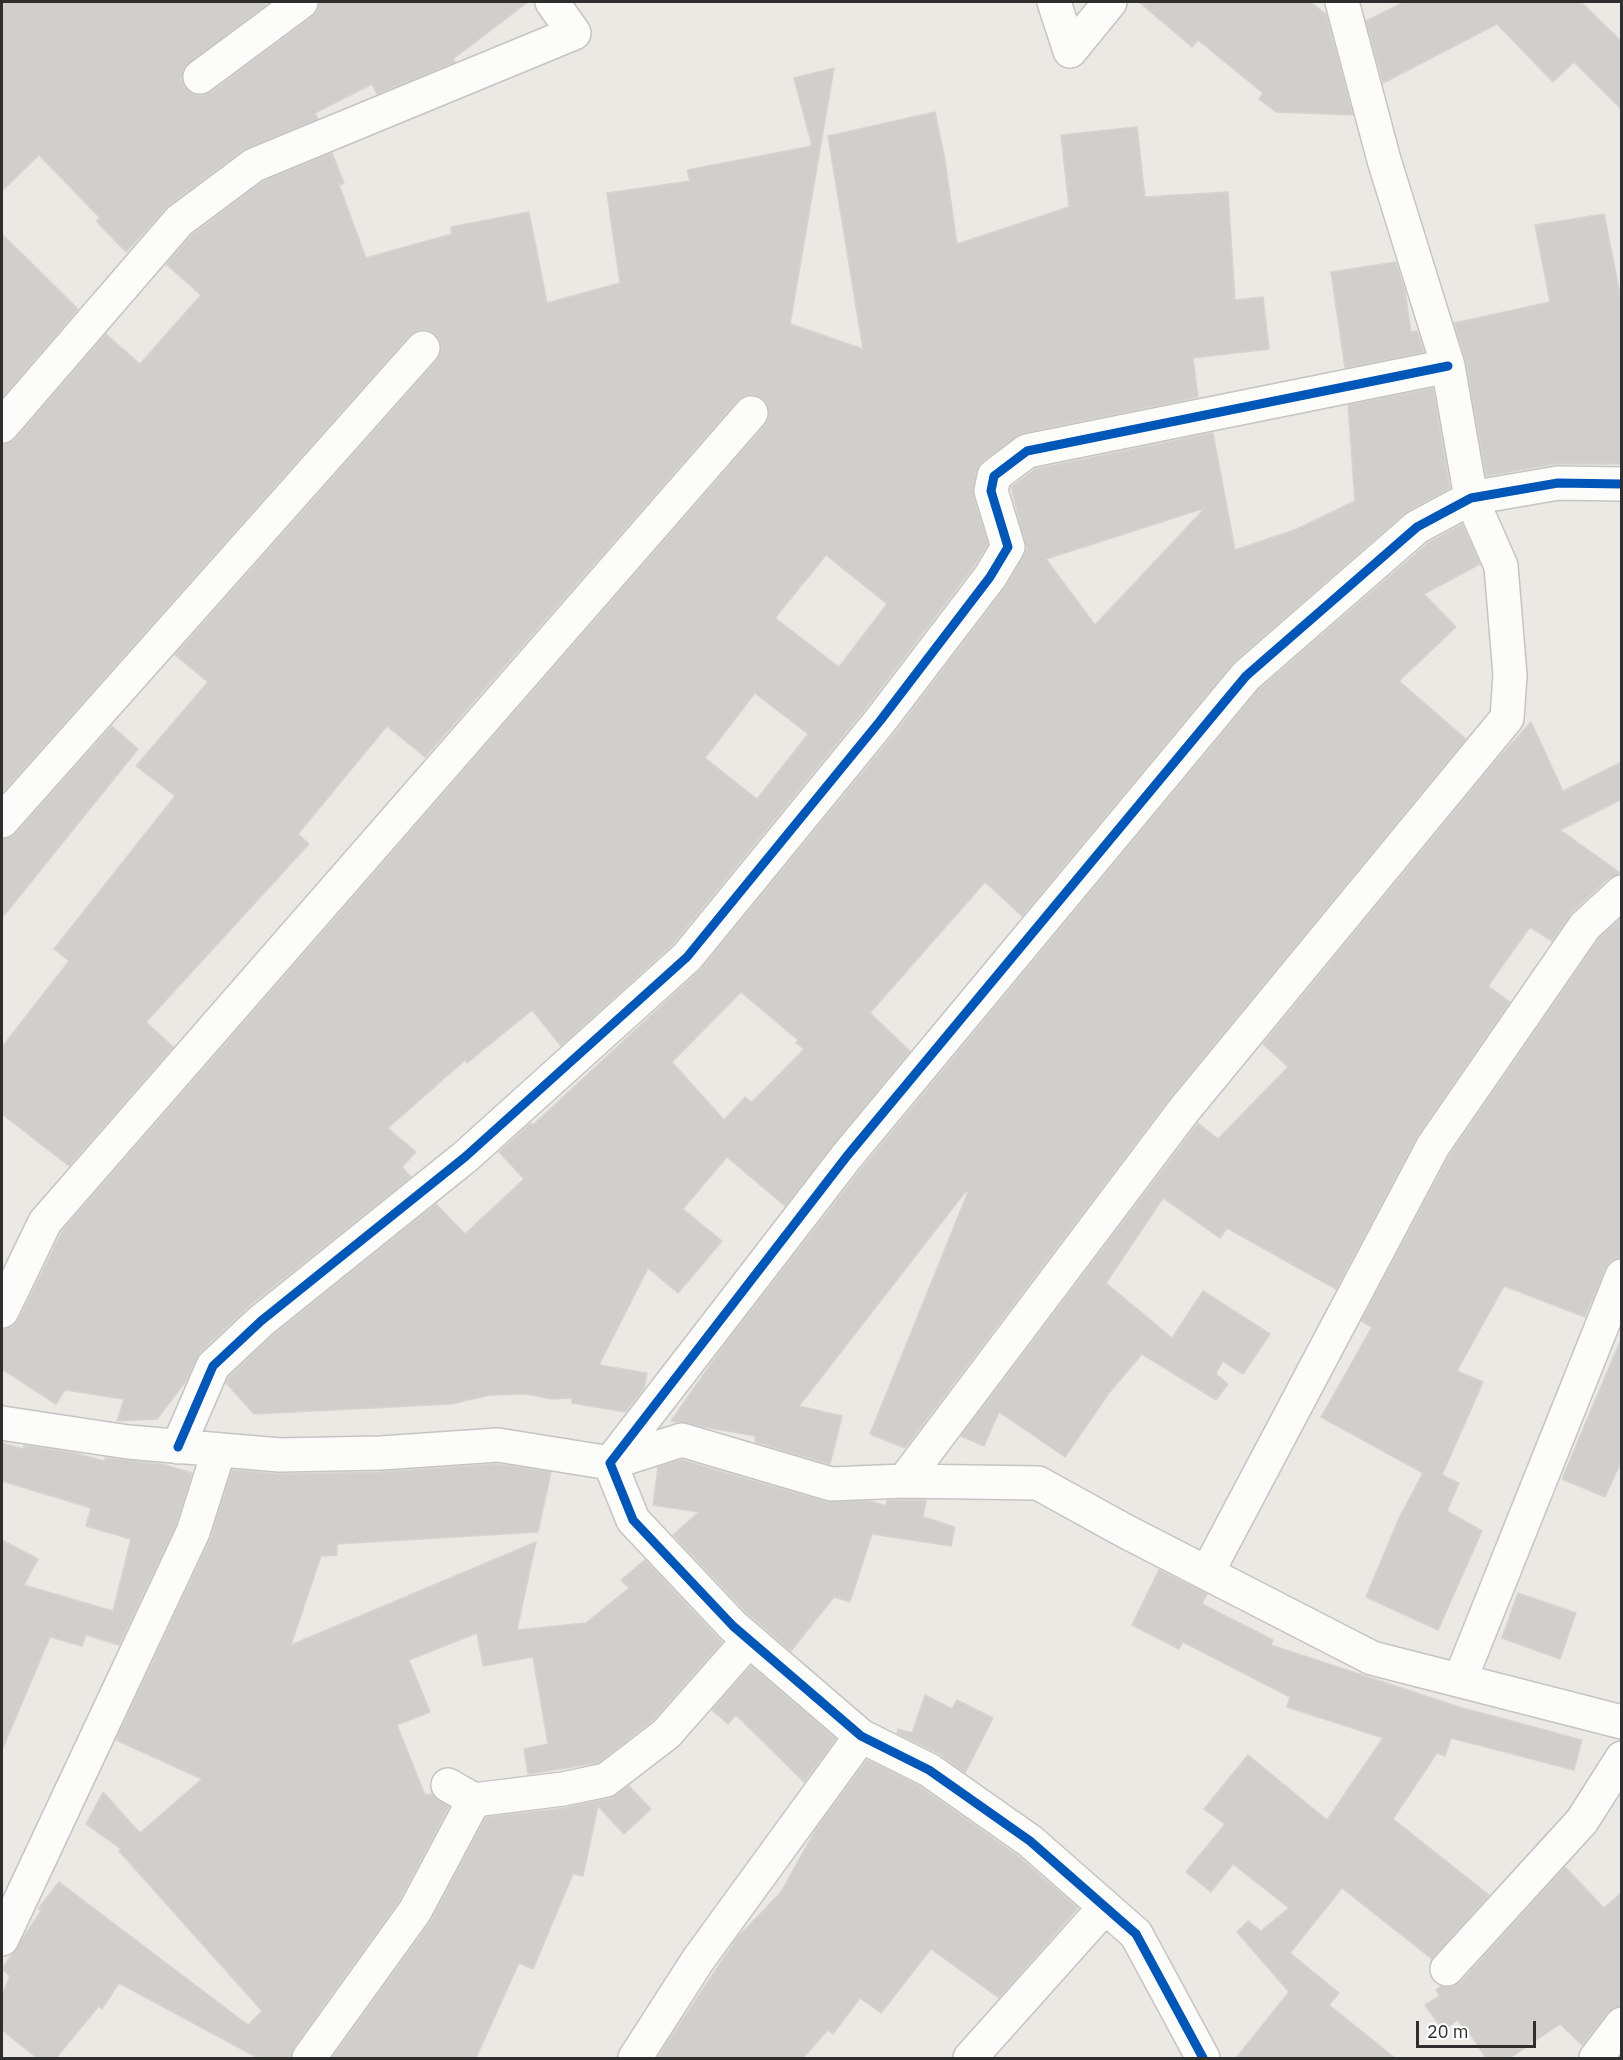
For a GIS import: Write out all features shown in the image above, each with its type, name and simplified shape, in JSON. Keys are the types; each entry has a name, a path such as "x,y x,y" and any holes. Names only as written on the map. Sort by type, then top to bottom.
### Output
{"street":[{"path":"200,76 301,2"},
{"path":"2,426 179,221 254,165 574,33 552,2"},
{"path":"1054,2 1070,51 1110,2"},
{"path":"904,1481 1184,1110 1507,718 1510,675 1501,566 1471,498 1448,366 1384,160 1342,2"},
{"path":"2,821 423,348"},
{"path":"178,1447 213,1366 261,1321 465,1156 687,957 880,721 990,577 1008,547 991,491 994,476 1026,451 1448,366"},
{"path":"2,1311 45,1222 751,412"},
{"path":"610,1463 847,1156 1246,676 1417,527 1471,498 1558,483 1622,484"},
{"path":"1207,1573 1433,1146 1585,926 1622,892"},
{"path":"1460,1680 1622,1276"},
{"path":"2,1423 178,1447 280,1455 381,1453 498,1445 610,1463 682,1440 831,1484 904,1481 1038,1483 1372,1658 1622,1722"},
{"path":"2,1940 193,1532 219,1450"},
{"path":"610,1463 633,1520 749,1640 861,1736 938,1776 1030,1841 1136,1934 1203,2058"},
{"path":"309,2058 415,1911 461,1792 563,1790 606,1780 666,1734 749,1640"},
{"path":"635,2058 698,1960 861,1736"},
{"path":"1447,1969 1582,1821 1622,1758"},
{"path":"970,2058 1105,1907"},
{"path":"1596,2058 1622,2024"}],"building":[{"path":"2,2 270,2 183,69 181,79 185,88 192,94 202,96 211,92 312,17 318,10 319,2 528,2 453,59 455,62 377,94 372,84 315,113 318,119 243,150 168,206 126,252 96,221 100,218 39,155 2,191"},
{"path":"1139,2 1310,2 1326,14 1353,115 1276,112 1259,99 1263,93 1198,40 1192,47"},
{"path":"1404,2 1581,2 1622,42 1622,110 1574,62 1553,82 1497,24 1383,83 1366,21"},
{"path":"834,68 790,324 863,349 828,136 935,112 945,160 957,244 1069,207 1061,135 1137,127 1145,197 1228,192 1235,300 1263,297 1269,349 1193,358 1198,397 1023,433 983,461 976,472 973,496 988,544 974,566 865,709 673,944 561,1046 532,1010 467,1063 465,1060 388,1128 416,1152 402,1167 411,1177 249,1306 200,1352 186,1381 157,1419 117,1421 124,1399 65,1390 56,1404 2,1369 2,1329 12,1327 19,1319 62,1231 765,425 769,416 768,406 763,399 755,395 746,395 737,401 425,757 387,726 298,834 309,844 146,1022 173,1047 69,1166 2,1114 2,1047 69,961 54,949 175,796 136,766 208,682 175,655 437,360 441,352 441,343 436,334 427,330 418,330 409,336 2,793 2,444 16,438 106,334 140,364 201,295 166,264 192,235 263,181 332,153 344,183 339,185 366,258 452,234 451,227 529,212 547,303 620,283 607,193 690,181 687,170 812,146 794,78","holes":["826,555 887,604 839,667 775,618","755,693 808,734 757,799 705,758"]},
{"path":"1604,214 1622,304 1622,464 1555,464 1486,476 1466,363 1454,323 1550,302 1535,225"},
{"path":"2,234 78,309 2,398"},
{"path":"1396,262 1405,291 1411,332 1417,331 1424,352 1345,368 1331,272"},
{"path":"1433,388 1450,488 1405,513 1234,662 1022,916 985,882 870,1013 910,1051 785,1206 727,1157 683,1209 722,1241 678,1293 648,1268 599,1365 647,1373 644,1388 625,1412 572,1403 572,1398 551,1399 526,1394 490,1395 451,1404 254,1414 226,1383 229,1377 273,1335 436,1204 465,1234 524,1179 499,1152 531,1123 533,1125 701,969 895,733 1005,588 1027,549 1011,487 1035,469 1213,433 1235,550 1297,529 1355,501 1348,405","holes":["1205,508 1095,625 1046,559","741,992 798,1040 796,1043 804,1049 752,1102 745,1097 724,1120 672,1062"]},
{"path":"1462,524 1480,564 1424,594 1456,627 1399,681 1466,739 1169,1099 905,1448 870,1434 968,1192 966,1191 799,1406 842,1416 830,1464 755,1442 755,1436 671,1421 722,1348 862,1168 1259,689 1428,543"},
{"path":"1531,722 1563,791 1622,762 1622,799 1560,830 1622,874 1609,878 1572,912 1552,941 1530,927 1488,986 1510,1002 1418,1135 1336,1289 1227,1228 1220,1238 1163,1198 1106,1283 1172,1338 1203,1291 1270,1334 1243,1374 1223,1361 1216,1374 1228,1384 1216,1400 1142,1354 1109,1393 1065,1457 999,1412 984,1446 961,1436 1198,1123 1218,1139 1288,1067 1263,1044 1494,763"},
{"path":"112,726 138,749 2,918 2,839 16,833"},
{"path":"1622,918 1622,1258 1611,1261 1605,1269 1585,1317 1504,1286 1457,1371 1483,1382 1442,1475 1459,1483 1447,1511 1482,1531 1438,1630 1366,1597 1399,1518 1423,1473 1321,1417 1372,1327 1361,1321 1449,1156 1599,938"},
{"path":"1621,1339 1622,1460 1605,1497 1562,1479"},
{"path":"2,1443 23,1449 24,1445 74,1453 104,1461 105,1458 162,1464 192,1473 176,1525 119,1645 86,1635 82,1646 50,1637 2,1750 2,1540 38,1559 24,1585 113,1611 131,1539 86,1526 91,1508 2,1481"},
{"path":"682,1460 826,1502 871,1501 886,1506 887,1500 926,1500 923,1517 955,1527 951,1546 872,1534 850,1602 834,1597 791,1651 746,1612 673,1535 699,1512 653,1505 658,1467"},
{"path":"497,1464 551,1472 538,1532 337,1544 337,1555 321,1556 291,1645 536,1542 517,1630 586,1623 629,1588 621,1580 645,1560 722,1642 653,1720 598,1763 528,1774 524,1749 548,1744 533,1657 483,1666 477,1633 409,1660 430,1712 397,1725 425,1795 432,1794 449,1807 399,1901 294,2047 291,2058 258,2058 119,1983 102,2009 99,2006 56,2058 37,2058 2,2030 2,1995 10,1976 2,1969 41,1911 38,1909 59,1882 248,2025 262,2011 119,1851 121,1849 86,1824 103,1792 140,1833 202,1779 116,1740 210,1540 232,1470 280,1474 381,1472"},
{"path":"1159,1570 1207,1594 1202,1604 1273,1640 1271,1645 1459,1707 1582,1740 1574,1770 1451,1738 1445,1756 1437,1753 1393,1819 1489,1895 1432,1959 1342,1888 1290,1953 1339,1993 1329,2005 1395,2058 1236,2058 1289,1992 1237,1932 1248,1921 1261,1931 1289,1908 1233,1864 1211,1892 1186,1872 1225,1824 1204,1809 1248,1755 1327,1820 1383,1738 1287,1707 1290,1697 1183,1642 1179,1649 1132,1625"},
{"path":"1518,1593 1576,1613 1560,1659 1502,1638"},
{"path":"751,1666 836,1739 804,1782 736,1715 728,1724 712,1710"},
{"path":"925,1695 952,1709 957,1700 993,1718 965,1773 938,1753 897,1733 898,1729 912,1733"},
{"path":"867,1760 919,1786 1018,1856 1078,1908 999,1998 931,1949 881,2013 860,1998 833,2034 828,2030 803,2058 657,2058 737,1938 781,1892 816,1829"},
{"path":"629,1786 651,1809 624,1834 598,1806 583,1876 573,1874 533,1969 519,1963 476,2058 332,2058 430,1922 486,1817 565,1808 610,1798"},
{"path":"1565,1867 1604,1908 1622,1892 1622,2006 1607,2013 1582,2045 1560,2024 1510,2058 1486,2058 1465,2026 1463,2028 1458,2020 1443,2030 1425,2005 1440,1996 1436,1990 1441,1986 1452,1987 1461,1982"}],"cycle path":[{"path":"178,1447 213,1366 261,1321 465,1157 687,957 880,721 990,577 1008,547 991,491 994,476 1027,451 1448,366"},
{"path":"1203,2058 1136,1934 1030,1841 929,1770 861,1736 733,1626 633,1520 610,1463 847,1156 1246,676 1417,527 1471,498 1558,483 1622,484"}]}
